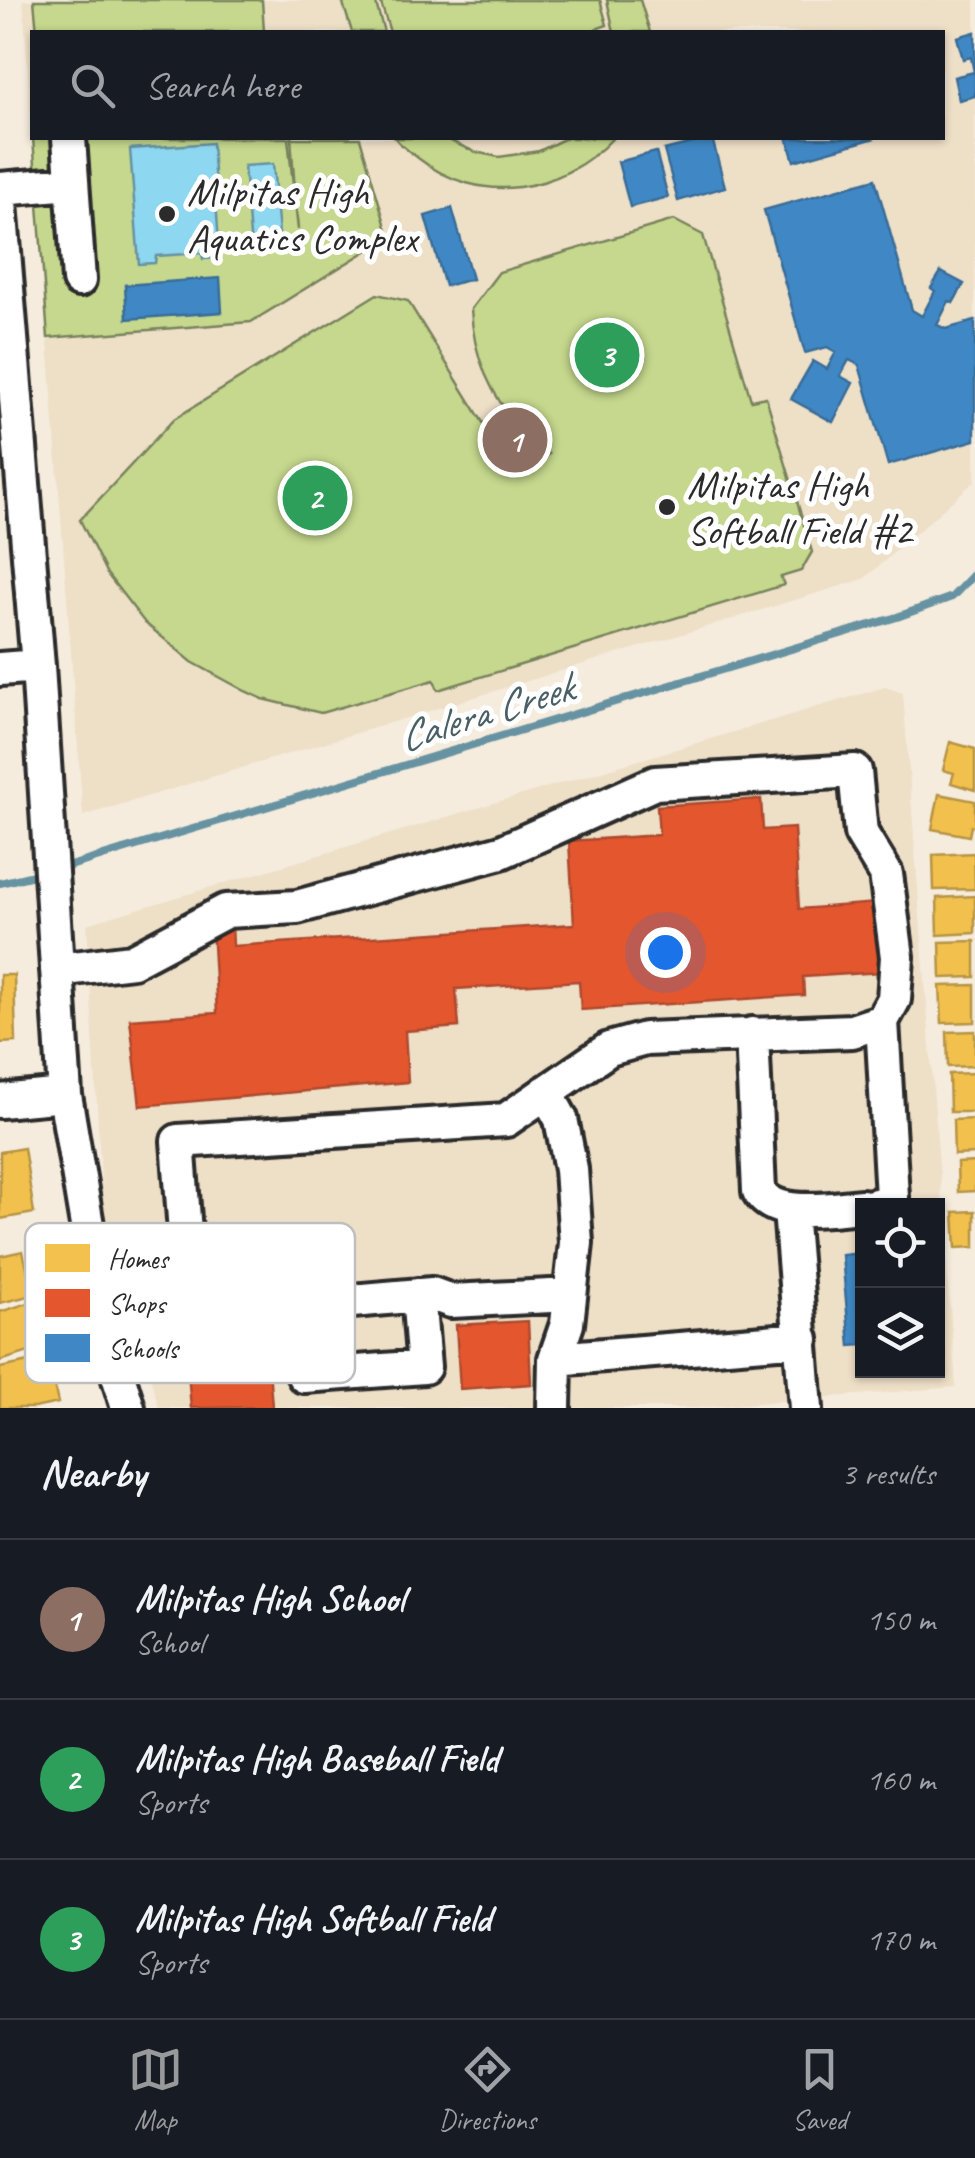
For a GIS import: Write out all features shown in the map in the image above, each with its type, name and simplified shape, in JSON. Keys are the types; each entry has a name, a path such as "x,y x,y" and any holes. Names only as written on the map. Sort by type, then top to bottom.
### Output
{"street":[{"path":"69,140 79,280"},
{"path":"0,189 72,183"},
{"path":"0,203 7,380 38,666 65,1096 87,1223"},
{"path":"0,669 38,666"},
{"path":"57,970 132,961 226,911 297,907 500,852 654,783 855,771 861,834 886,874 897,957 894,999 882,1021 891,1198"},
{"path":"184,1223 178,1142 506,1120 609,1049 646,1039 852,1031 882,1021"},
{"path":"752,1034 759,1191 768,1202 790,1210 855,1206"},
{"path":"546,1092 561,1119 576,1243 567,1324 554,1359 554,1408"},
{"path":"0,1101 65,1096"},
{"path":"790,1210 806,1408"},
{"path":"355,1301 432,1294 451,1301 570,1295"},
{"path":"355,1372 424,1366 418,1295"},
{"path":"554,1359 802,1340"},
{"path":"120,1383 128,1408"}],"shaded area":[{"path":"23,0 975,0 975,481 864,579 83,816 33,140 945,140 945,30 30,30 30,105"},
{"path":"885,687 903,693 942,1198 855,1198 855,1378 945,1378 945,1243 956,1387 697,1408 159,1408 152,1383 355,1383 355,1223 105,1223 87,924"}],"green space":[{"path":"34,0 262,0 264,30 37,30"},
{"path":"342,0 375,0 383,30 351,30"},
{"path":"380,0 600,0 607,25 596,30 389,30"},
{"path":"607,0 640,0 649,30 614,30"},
{"name":"Milpitas High Aquatics Complex","path":"33,140 288,140 298,230 291,140 361,140 389,237 251,322 48,338"},
{"path":"397,140 448,140 499,157 539,151 562,140 611,140 569,171 519,187 467,183 442,173"},
{"path":"674,220 703,235 751,400 766,397 812,552 801,571 781,577 784,585 438,690 434,680 321,713 263,699 192,662 145,623 107,574 80,520 174,419 377,294 408,301 516,476 549,454 517,424 493,390 478,352 471,309 499,272"}],"water":[{"path":"212,143 220,258 203,259 202,253 156,256 155,263 139,264 130,149"},
{"path":"273,164 280,246 251,248 244,166"}],"building: Homes":[{"path":"950,742 975,749 975,790 951,783 954,773 943,770"},
{"path":"939,794 975,801 975,826 971,826 969,836 932,829"},
{"path":"974,853 975,889 934,890 933,855"},
{"path":"975,896 975,933 938,935 937,898"},
{"path":"975,941 975,977 941,978 940,942"},
{"path":"0,975 14,975 16,1042 0,1043"},
{"path":"975,985 975,1022 942,1023 940,986"},
{"path":"975,1031 975,1066 948,1067 947,1032"},
{"path":"975,1073 975,1112 950,1112 949,1074"},
{"path":"975,1119 975,1154 954,1155 953,1120"},
{"path":"24,1148 34,1213 0,1219 0,1152"},
{"path":"975,1162 975,1191 958,1192 957,1163"},
{"path":"975,1211 975,1247 956,1248 954,1212"},
{"path":"23,1251 25,1297 0,1303 0,1256"},
{"path":"25,1304 25,1353 0,1361 0,1312"},
{"path":"25,1363 25,1383 54,1383 58,1403 0,1408 0,1368"}],"building: Shops":[{"path":"761,799 763,830 794,828 799,909 877,903 881,972 803,977 804,995 581,1010 579,981 456,989 459,1027 405,1031 408,1082 140,1106 130,1019 217,1013 212,927 232,925 233,946 574,924 569,841 659,835 657,806"},
{"path":"528,1321 531,1384 460,1389 456,1325"},
{"path":"189,1383 270,1383 272,1407 191,1408"}],"building: Schools":[{"path":"975,32 975,96 959,100 954,77 974,72 971,57 963,59 957,37"},
{"path":"713,140 725,187 678,201 664,150"},
{"path":"788,140 868,140 794,161"},
{"path":"656,152 668,197 630,207 618,162"},
{"path":"875,179 912,310 922,316 941,272 964,284 953,303 949,301 937,325 946,329 975,321 975,440 888,465 859,365 849,360 840,376 853,383 833,422 791,399 813,361 827,369 836,352 827,347 805,353 764,210"},
{"path":"452,208 472,279 445,286 425,216"},
{"path":"220,278 222,312 127,319 125,285"},
{"path":"855,1254 855,1346 850,1346 842,1255"}],"waterway":[{"name":"Calera Creek","path":"60,869 897,617 952,597 975,573"},
{"name":"Calera Creek","path":"0,883 42,873"}],"place":[{"name":"Milpitas High Aquatics Complex","path":"167,214"},
{"name":"Milpitas High Softball Field","path":"607,355"},
{"name":"Milpitas High School","path":"515,440"},
{"name":"Milpitas High Baseball Field","path":"315,498"},
{"name":"Milpitas High Softball Field #2","path":"667,507"}]}
